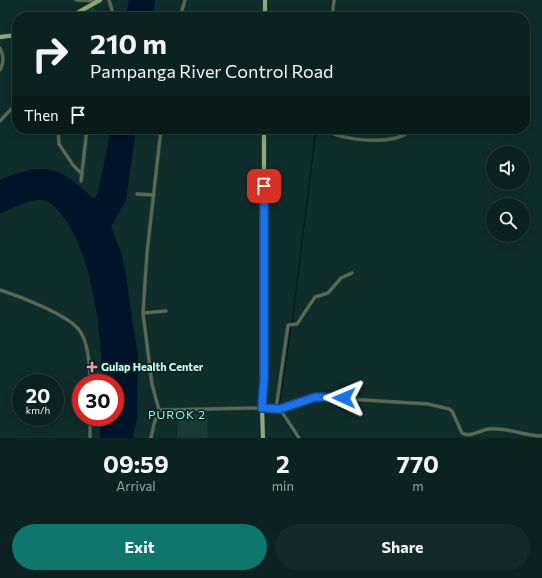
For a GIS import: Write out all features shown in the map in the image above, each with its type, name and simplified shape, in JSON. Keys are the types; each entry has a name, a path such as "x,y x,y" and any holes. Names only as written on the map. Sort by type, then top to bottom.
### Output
{"main road":[{"path":"265,0 265,12"},
{"path":"79,12 99,1"},
{"path":"0,37 12,36"},
{"path":"263,437 264,134"}],"street":[{"path":"76,0 99,1"},
{"path":"109,0 113,12"},
{"path":"181,12 185,0"},
{"path":"333,12 334,0"},
{"path":"0,48 4,62 0,70"},
{"path":"0,121 12,108"},
{"path":"58,134 59,144 73,165 82,174"},
{"path":"81,182 87,134"},
{"path":"151,438 159,410 153,388 143,313 147,254 160,134"},
{"path":"334,134 340,136 383,140 401,137 406,134"},
{"path":"136,194 154,195"},
{"path":"299,438 278,409 288,325 297,324 314,297 328,293 341,278 352,273"},
{"path":"0,290 52,311 79,330 87,350 89,374"},
{"path":"143,313 166,312"},
{"path":"159,410 278,409 316,397 428,404 449,408 452,411 462,433 465,435 489,429 502,430 529,436 542,436"},
{"path":"90,426 90,438"}],"shaded area":[{"path":"129,0 155,0 154,12 127,12"},
{"path":"95,7 96,12 85,12"},
{"path":"110,134 135,134 126,200 111,227 121,252 126,275 138,355 137,418 133,438 100,438 100,426 124,426 124,374 102,374 98,319 94,296 81,251 73,232 58,210 43,200 28,202 0,214 0,180 18,173 35,169 44,169 61,174 70,179 94,199 98,193"},
{"path":"178,414 207,414 208,438 177,438"}],"waterway":[{"path":"331,12 332,0"},
{"path":"292,324 315,134"},
{"path":"279,407 291,327"},
{"path":"280,412 296,438"}],"place":[{"name":"Gulap Health Center","path":"92,367"}],"district":[{"name":"PUROK 2","path":"177,415"}],"route":[{"path":"264,186 264,379 262,408 280,409 316,397 344,398"}]}
